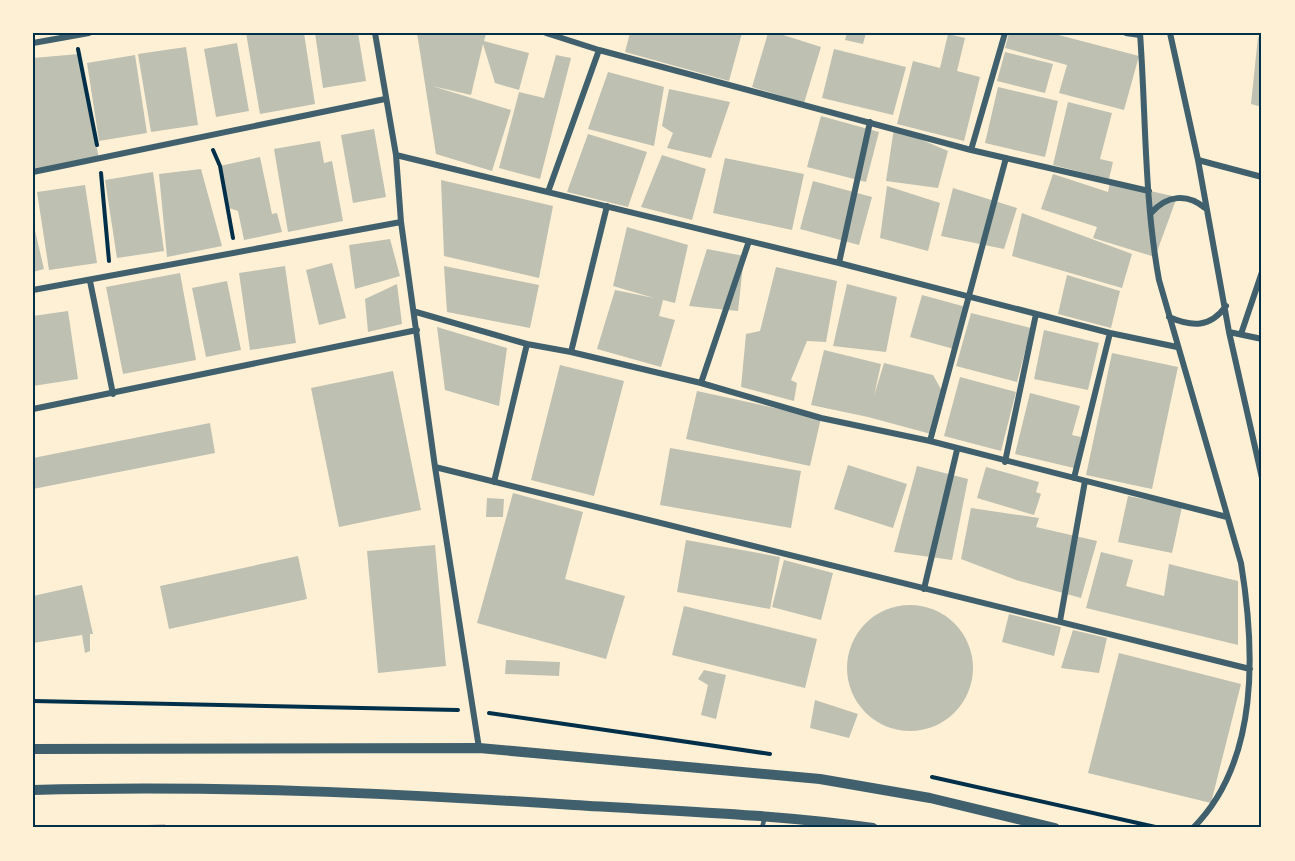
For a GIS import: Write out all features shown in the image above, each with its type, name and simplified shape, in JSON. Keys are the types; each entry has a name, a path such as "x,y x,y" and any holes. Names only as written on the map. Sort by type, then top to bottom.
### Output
{"street":[{"path":"33,43 89,33"},
{"path":"375,33 396,155 401,222 416,312 435,467 479,748"},
{"path":"546,33 599,50 971,150 1149,191"},
{"path":"971,150 1005,33"},
{"path":"1126,33 1140,34 1155,257 1169,317 1241,563 1249,612 1250,669 1240,739 1228,777 1208,813 1193,828"},
{"path":"1170,33 1198,160 1229,332 1262,478"},
{"path":"548,192 599,50"},
{"path":"33,172 385,99"},
{"path":"839,263 870,122"},
{"path":"396,155 839,263 1110,333 1178,347"},
{"path":"930,441 1006,158"},
{"path":"1198,160 1262,177"},
{"path":"1151,213 1158,205 1177,197 1198,202 1206,208"},
{"path":"571,351 607,206"},
{"path":"33,290 401,222"},
{"path":"701,383 749,241"},
{"path":"1240,334 1262,272"},
{"path":"90,280 113,394"},
{"path":"1169,317 1189,325 1200,325 1211,321 1226,306"},
{"path":"416,312 528,344 571,351 701,383 821,418 930,441 957,450 1227,517"},
{"path":"1005,462 1036,314"},
{"path":"33,409 417,330"},
{"path":"1229,332 1262,339"},
{"path":"1074,478 1110,333"},
{"path":"494,482 528,344"},
{"path":"924,589 957,450"},
{"path":"435,467 1250,669"},
{"path":"1060,621 1085,481"},
{"path":"33,749 479,748 820,779 930,798 1054,828"},
{"path":"33,790 141,788 291,790 416,795 765,816 873,828"}],"lane":[{"path":"762,828 765,816"}],"path":[{"path":"206,136 220,166 236,254"}],"building":[{"path":"246,33 304,33 315,104 260,114"},
{"path":"315,33 358,33 366,81 323,88"},
{"path":"417,33 486,33 484,41 529,53 519,90 495,83 483,44 471,95 432,86 511,110 492,171 436,154"},
{"path":"630,33 742,33 729,81 625,52"},
{"path":"768,33 777,33 821,47 804,103 752,87"},
{"path":"847,33 866,33 863,44 845,40"},
{"path":"1009,33 1051,33 1139,56 1124,110 1059,93 1067,65 1005,48"},
{"path":"948,34 965,38 957,71 980,77 964,141 897,124 913,61 940,68"},
{"path":"1258,37 1262,38 1262,107 1251,104"},
{"path":"237,43 249,111 216,117 204,49"},
{"path":"186,47 198,125 151,132 138,54"},
{"path":"834,49 906,67 893,115 822,98"},
{"path":"1005,52 1053,64 1045,93 997,81"},
{"path":"79,54 99,159 33,172 33,58"},
{"path":"135,55 147,133 99,141 87,63"},
{"path":"556,55 571,58 540,179 499,168 519,92 544,98"},
{"path":"608,72 664,87 654,146 588,129"},
{"path":"998,87 1058,101 1045,157 985,143"},
{"path":"669,89 730,102 711,158 667,148 673,133 662,126"},
{"path":"1068,102 1112,113 1100,159 1113,162 1109,179 1053,165"},
{"path":"821,116 879,132 866,182 807,167"},
{"path":"894,128 948,151 938,188 886,181"},
{"path":"374,129 386,197 353,203 341,135"},
{"path":"588,134 647,152 628,207 567,192"},
{"path":"320,141 324,163 332,161 343,221 288,232 274,149"},
{"path":"662,155 706,169 692,220 641,207"},
{"path":"260,157 272,214 277,213 282,232 244,240 238,211 229,208 220,166"},
{"path":"725,158 804,174 792,230 713,213"},
{"path":"201,169 222,246 167,257 159,174"},
{"path":"153,172 164,251 117,258 105,180"},
{"path":"1053,174 1108,192 1110,182 1177,197 1155,257 1093,238 1097,227 1041,209"},
{"path":"441,180 553,206 539,278 444,256"},
{"path":"813,181 872,197 859,245 800,229"},
{"path":"85,185 97,263 49,270 37,192"},
{"path":"887,186 940,203 928,251 880,238"},
{"path":"953,188 1017,208 1004,249 941,236"},
{"path":"1022,213 1132,254 1122,288 1012,256"},
{"path":"33,222 44,269 33,272"},
{"path":"627,227 688,245 675,303 663,300 659,316 675,320 661,367 597,349 615,290 654,298 613,286"},
{"path":"390,239 400,276 355,289 349,245"},
{"path":"707,249 744,256 738,311 689,306"},
{"path":"332,263 346,318 319,325 306,270"},
{"path":"285,266 296,343 250,350 239,273"},
{"path":"444,266 539,285 530,328 447,312"},
{"path":"776,267 837,281 826,342 807,341 791,380 797,383 794,401 741,387 746,334 760,331"},
{"path":"180,273 196,360 123,374 106,287"},
{"path":"1067,275 1120,291 1111,328 1058,314"},
{"path":"227,281 241,350 206,357 192,288"},
{"path":"397,284 402,324 368,332 365,299"},
{"path":"847,284 897,297 886,352 833,346"},
{"path":"922,295 966,307 954,349 910,337"},
{"path":"68,311 78,379 33,386 33,316"},
{"path":"971,313 1031,328 1017,382 956,366"},
{"path":"437,327 507,348 499,406 445,390"},
{"path":"1044,330 1099,343 1088,390 1034,379"},
{"path":"824,350 881,364 874,396 884,363 933,375 942,391 931,434 811,405"},
{"path":"1112,353 1178,367 1152,489 1086,475"},
{"path":"560,365 624,381 594,496 531,480"},
{"path":"393,371 421,510 339,527 311,388"},
{"path":"960,377 1016,392 1001,451 944,436"},
{"path":"697,391 821,418 810,466 686,439"},
{"path":"1030,393 1080,406 1072,435 1081,437 1074,468 1015,454"},
{"path":"210,423 215,453 33,489 33,458"},
{"path":"670,448 801,471 791,528 660,505"},
{"path":"848,465 907,484 893,528 834,509"},
{"path":"917,466 968,479 952,560 894,552"},
{"path":"986,467 1039,482 1036,492 1041,494 1034,515 977,498"},
{"path":"513,493 583,512 565,579 625,596 606,659 477,623"},
{"path":"1128,496 1182,507 1172,553 1118,542"},
{"path":"487,498 504,499 503,517 486,517"},
{"path":"971,508 1039,518 1036,527 1097,541 1081,598 1016,580 961,559"},
{"path":"686,540 780,557 770,609 677,592"},
{"path":"435,545 446,666 378,673 367,551"},
{"path":"1101,552 1133,560 1126,586 1164,596 1169,564 1238,581 1238,645 1086,608"},
{"path":"298,556 307,599 169,629 160,586"},
{"path":"784,560 833,573 821,620 772,607"},
{"path":"82,585 93,634 90,634 90,651 85,653 82,635 33,643 33,596"},
{"path":"910,605 934,610 955,623 968,644 973,668 968,692 955,713 934,726 910,731 886,726 865,713 852,692 847,668 852,644 865,623 886,610"},
{"path":"684,606 817,639 805,688 672,655"},
{"path":"1009,614 1061,627 1054,656 1002,642"},
{"path":"1073,630 1107,638 1099,673 1061,668"},
{"path":"1119,653 1241,684 1211,803 1088,773"},
{"path":"506,660 560,662 559,676 505,674"},
{"path":"704,670 726,675 716,719 701,715 708,685 698,679"},
{"path":"815,700 858,714 849,738 810,728"},
{"path":"165,824 166,828 132,828 131,826"}]}
